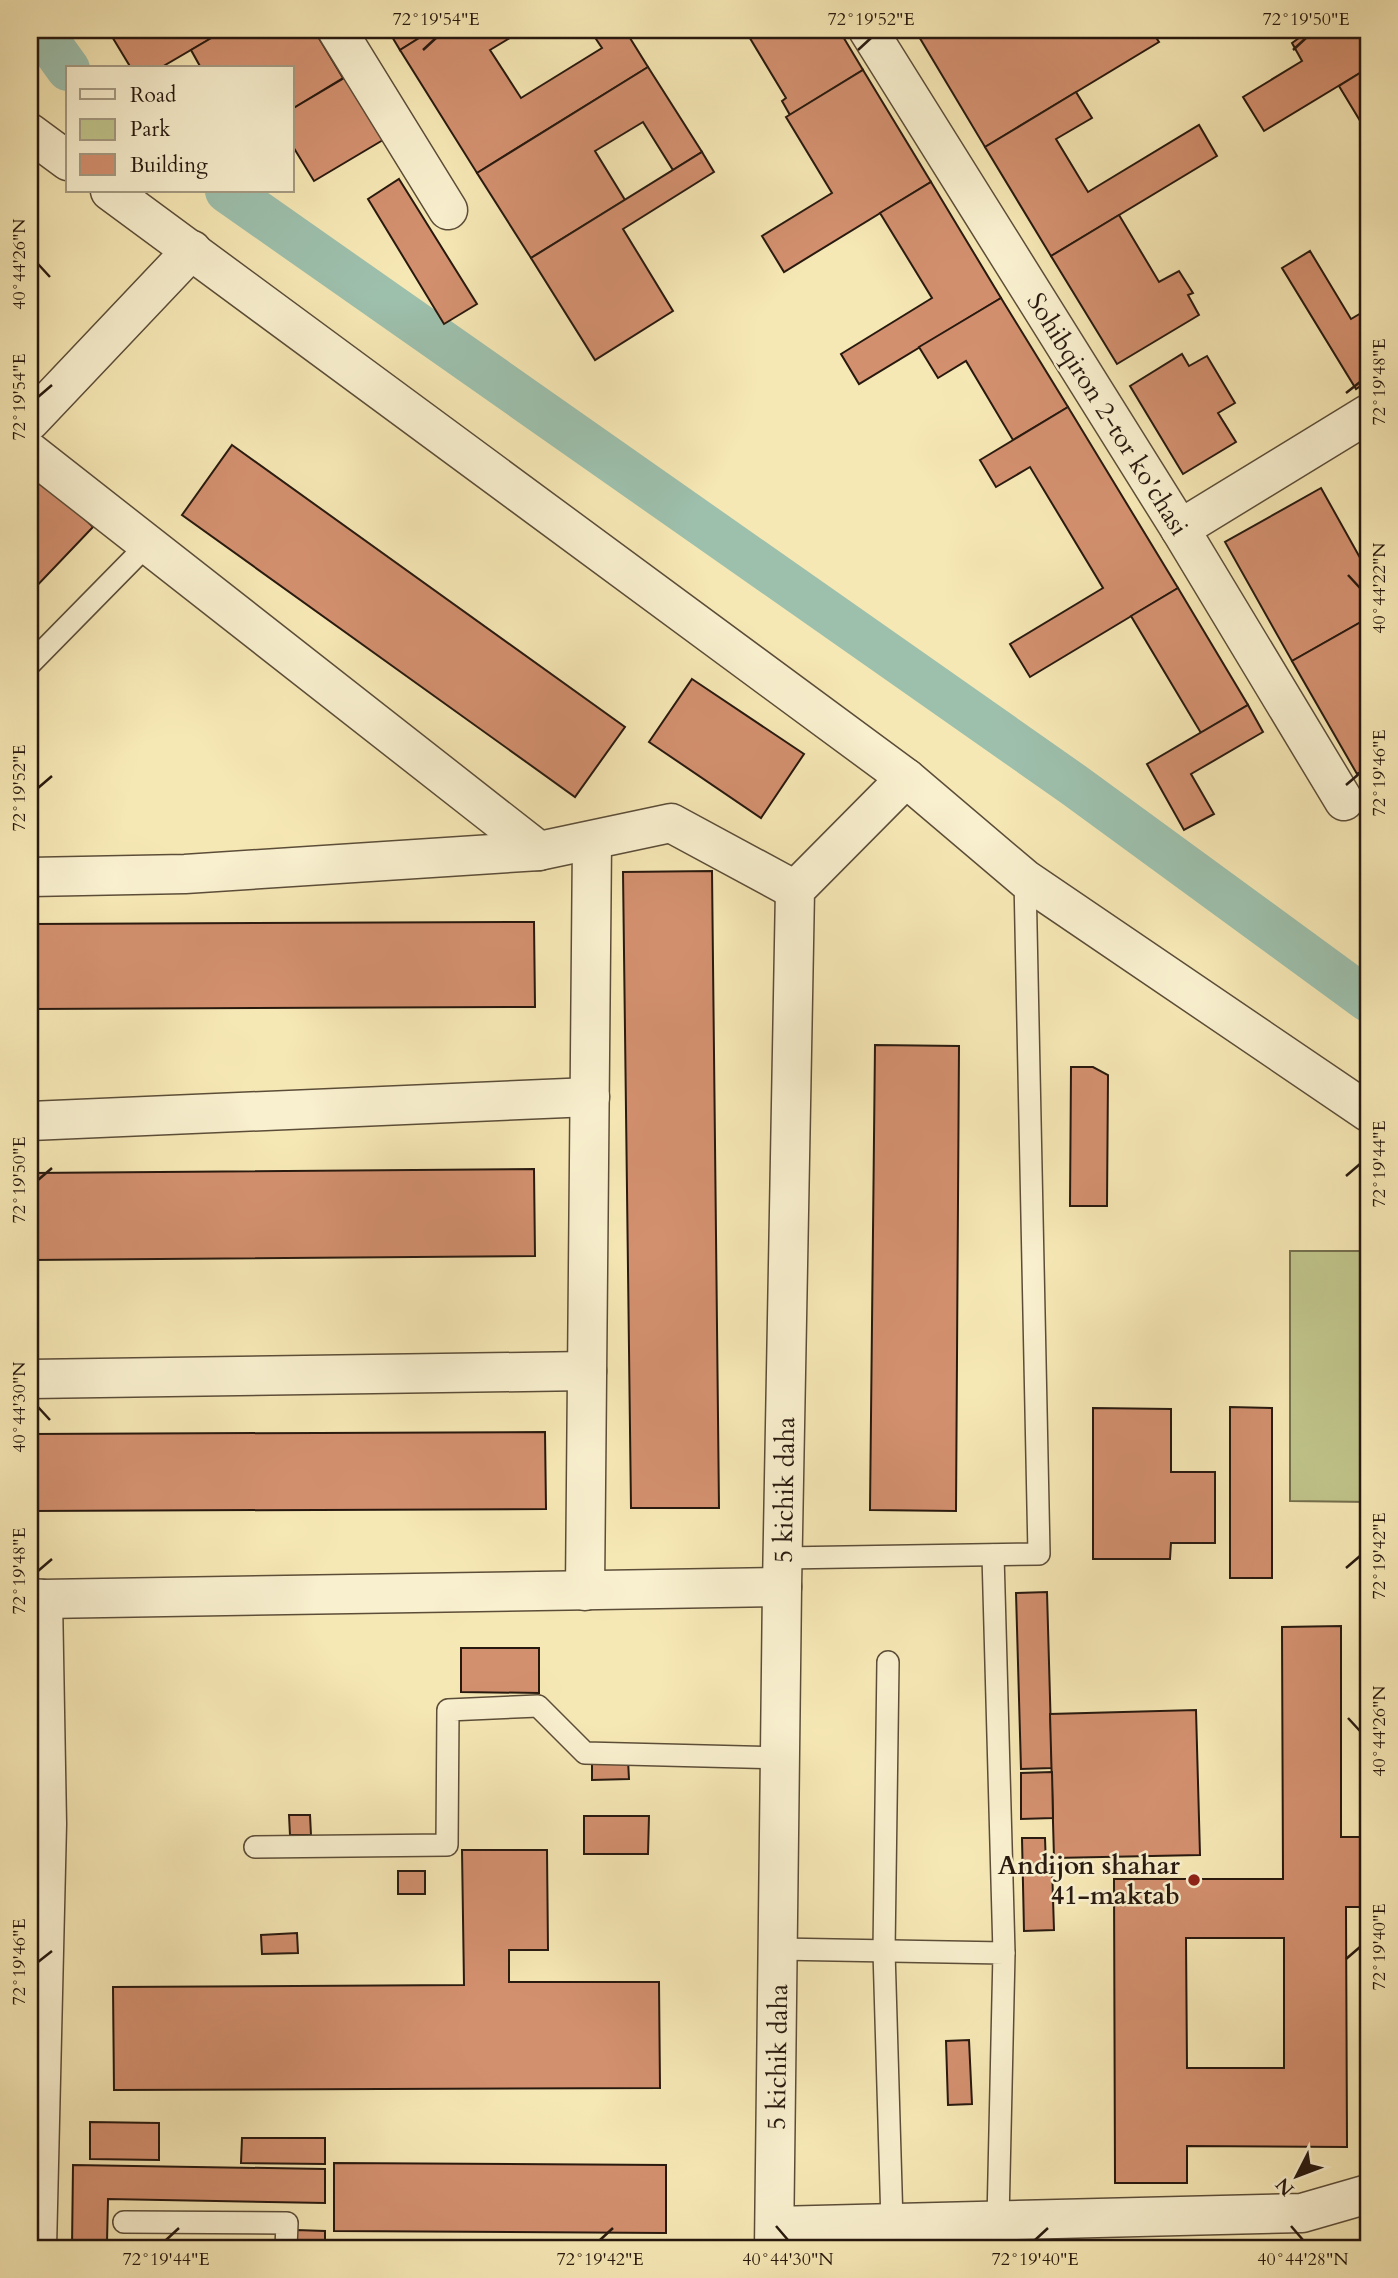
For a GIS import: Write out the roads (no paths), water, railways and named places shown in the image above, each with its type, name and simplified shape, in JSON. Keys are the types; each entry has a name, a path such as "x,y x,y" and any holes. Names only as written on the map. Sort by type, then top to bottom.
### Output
{"street":[{"path":"337,30 448,211"},
{"name":"Sohibqiron 2-tor ko'chasi","path":"868,30 1180,529 1344,801"},
{"path":"30,133 66,160"},
{"path":"111,192 906,778 1025,878 1368,1112"},
{"path":"30,421 192,250"},
{"path":"1180,529 1368,414"},
{"path":"30,452 539,851"},
{"path":"30,877 185,874 539,851 671,823 795,891 906,778"},
{"path":"585,1591 592,841"},
{"name":"5 kichik daha","path":"774,2237 795,891"},
{"path":"30,1121 590,1097"},
{"path":"30,1379 587,1371"},
{"path":"37,2248 37,1599 585,1591 783,1573"},
{"path":"774,2237 892,2223 1302,2213 1368,2194"}],"lane":[{"path":"30,664 148,544"},
{"path":"783,1573 993,1555 1039,1554 1025,878"},
{"path":"993,1555 1004,1953 998,2220"},
{"path":"888,1662 884,1951 892,2223"},
{"path":"255,1847 447,1845 448,1710 538,1706 585,1753 781,1758"},
{"path":"778,1949 1004,1953"},
{"path":"124,2222 287,2223 286,2248"}],"waterway":[{"path":"40,30 66,66"},
{"path":"228,192 1074,785 1368,1000"}],"place":[{"name":"Andijon shahar 41-maktab","path":"1194,1880"}]}
